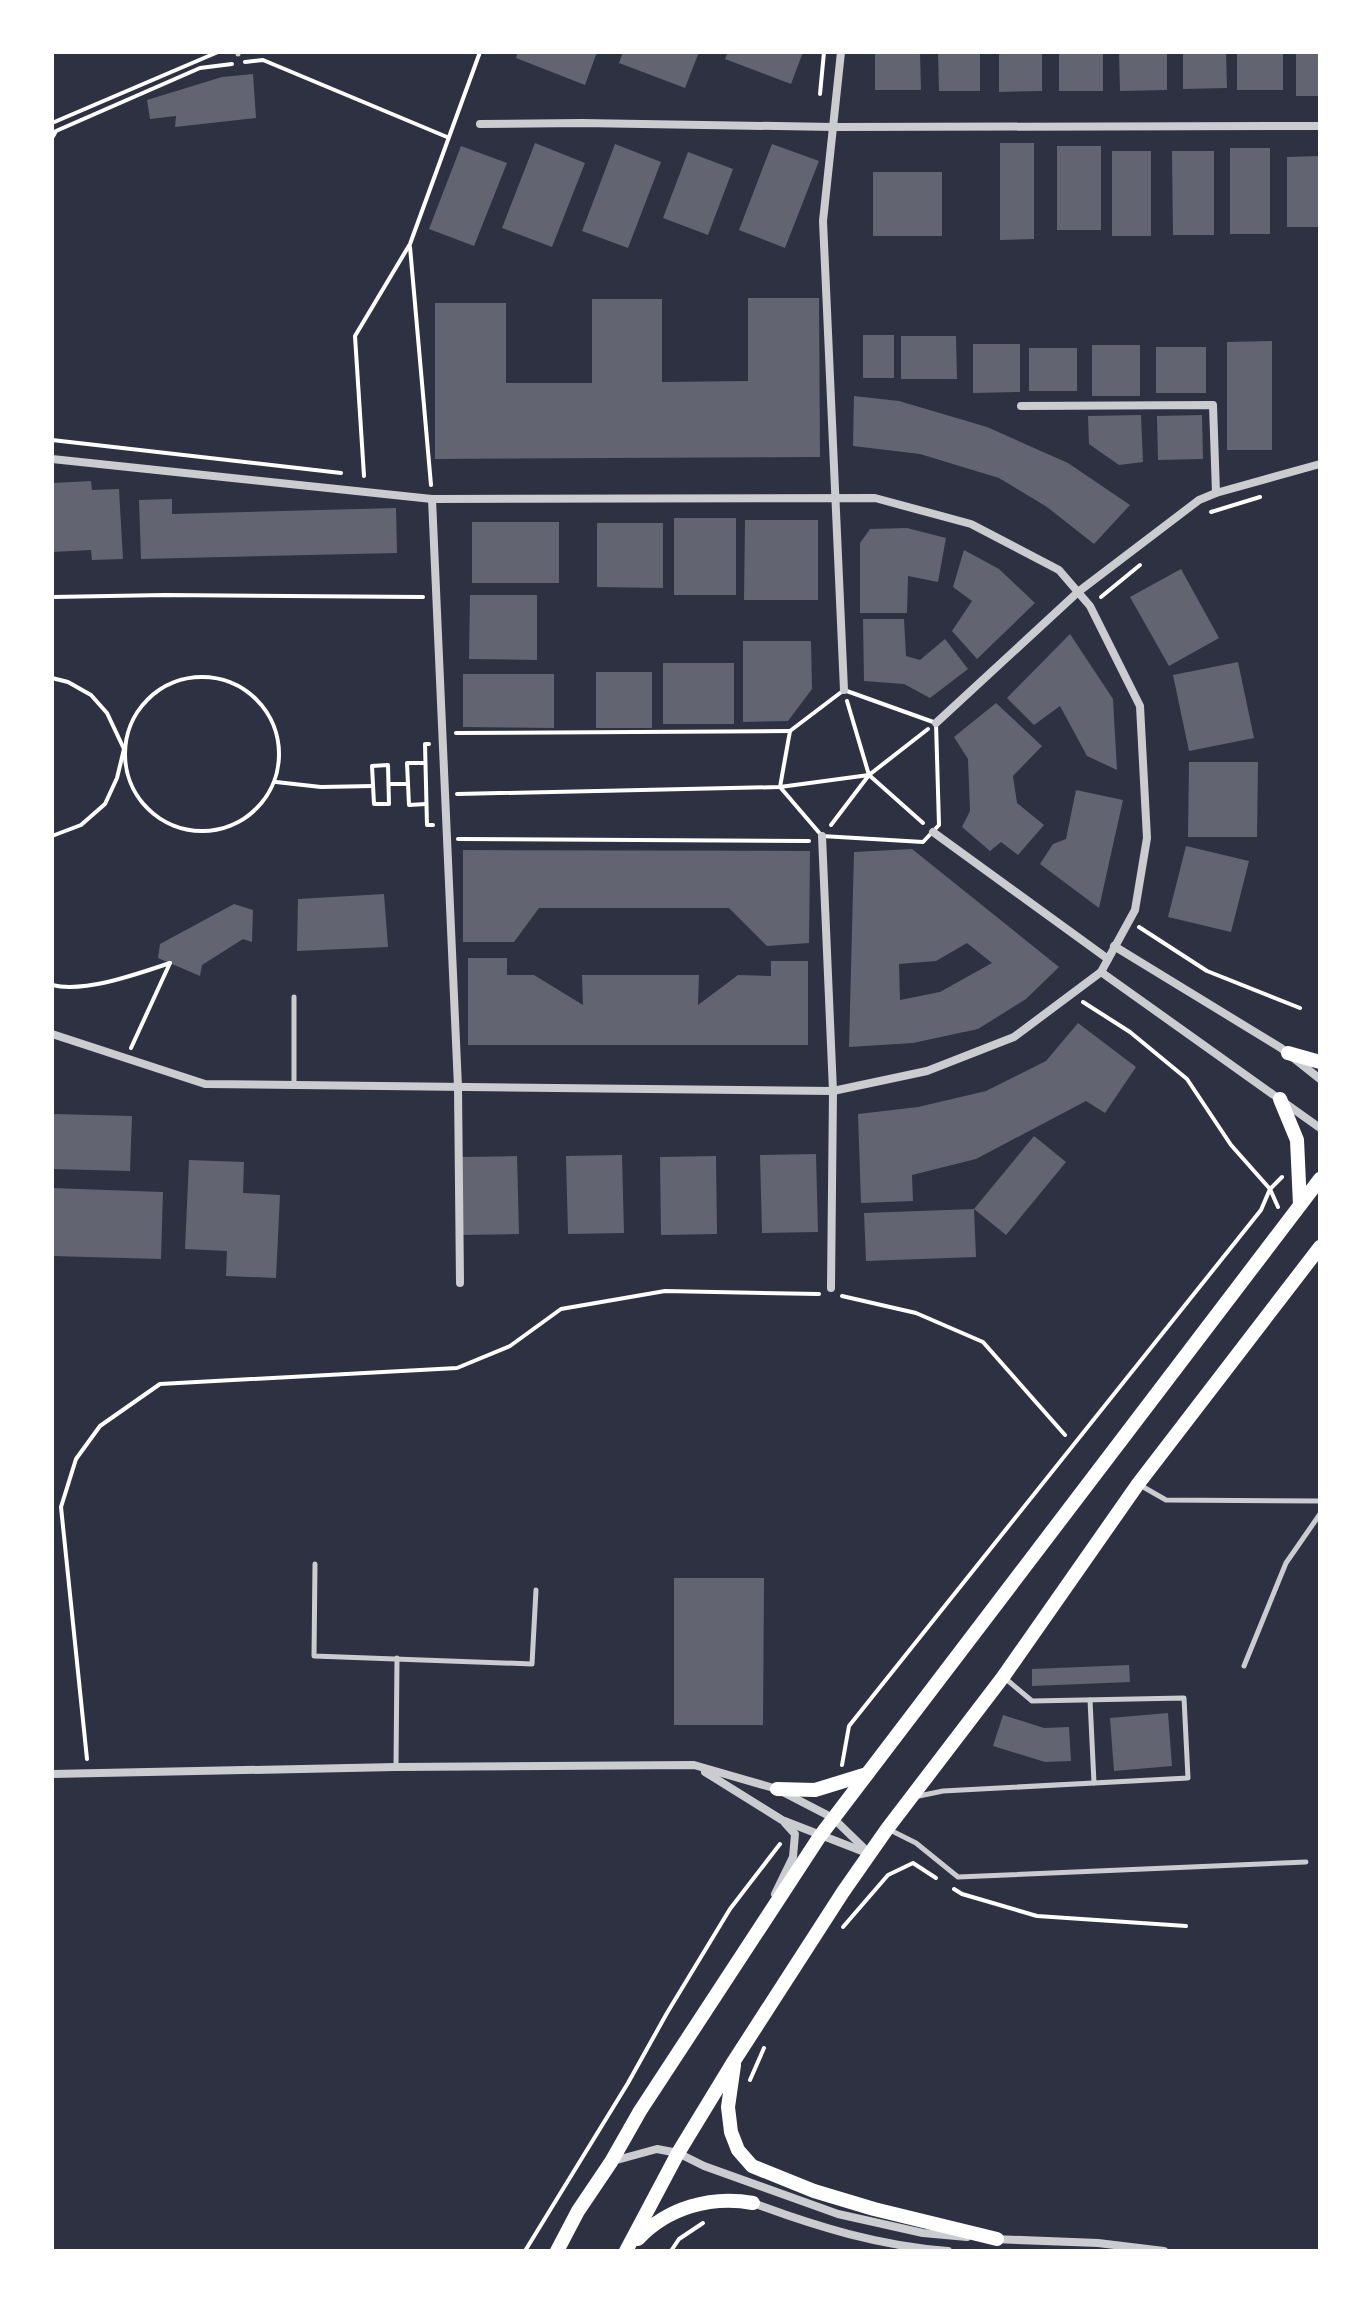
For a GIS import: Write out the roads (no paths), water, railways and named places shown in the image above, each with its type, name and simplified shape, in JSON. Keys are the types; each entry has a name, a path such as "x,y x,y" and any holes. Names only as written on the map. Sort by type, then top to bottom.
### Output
{"main road":[{"path":"1288,1053 1320,1062"},
{"path":"1280,1099 1297,1140 1300,1205"},
{"path":"557,2251 640,2111 820,1836 1320,1179"},
{"path":"626,2251 678,2153 843,1892 909,1798 1003,1677 1138,1484 1320,1247"},
{"path":"777,1789 815,1790 867,1774"},
{"path":"734,2061 728,2107 731,2132 738,2150 752,2166 814,2191 874,2209 997,2239"},
{"path":"626,2251 650,2226 674,2212 720,2200 753,2203"}],"street":[{"path":"841,52 823,221 844,690"},
{"path":"480,124 1320,126"},
{"path":"1021,406 1213,405 1216,493"},
{"path":"52,459 432,499 875,498 971,524 1059,570 1090,606 1140,706 1147,838 1135,910 1101,972 1014,1037 927,1071 833,1091 205,1084 52,1034"},
{"path":"936,723 1078,592 1199,500 1320,464"},
{"path":"432,499 458,1087 460,1283"},
{"path":"933,832 1108,959"},
{"path":"822,839 833,1091 831,1288"},
{"path":"1114,946 1288,1053 1320,1079"},
{"path":"1101,972 1320,1128"},
{"path":"694,1765 782,1820 870,1854"},
{"path":"52,1774 694,1765 777,1789 833,1818 870,1854"},
{"path":"748,1944 793,1857 795,1834 782,1820"},
{"path":"611,2162 657,2149 678,2153 704,2166 838,2214 923,2233 1098,2243 1164,2251"},
{"path":"753,2203 872,2241 912,2249 948,2251"}],"lane":[{"path":"294,997 294,1085"},
{"path":"1138,1484 1166,1500 1320,1501"},
{"path":"1244,1666 1286,1563 1320,1514"},
{"path":"315,1564 314,1656 532,1664 536,1590"},
{"path":"396,1767 397,1658"},
{"path":"909,1798 943,1791 1188,1778 1184,1698 1032,1701 1003,1677"},
{"path":"1090,1700 1094,1783"},
{"path":"887,1829 916,1843 958,1877 1306,1862"},
{"path":"550,2251 578,2211"}]}
